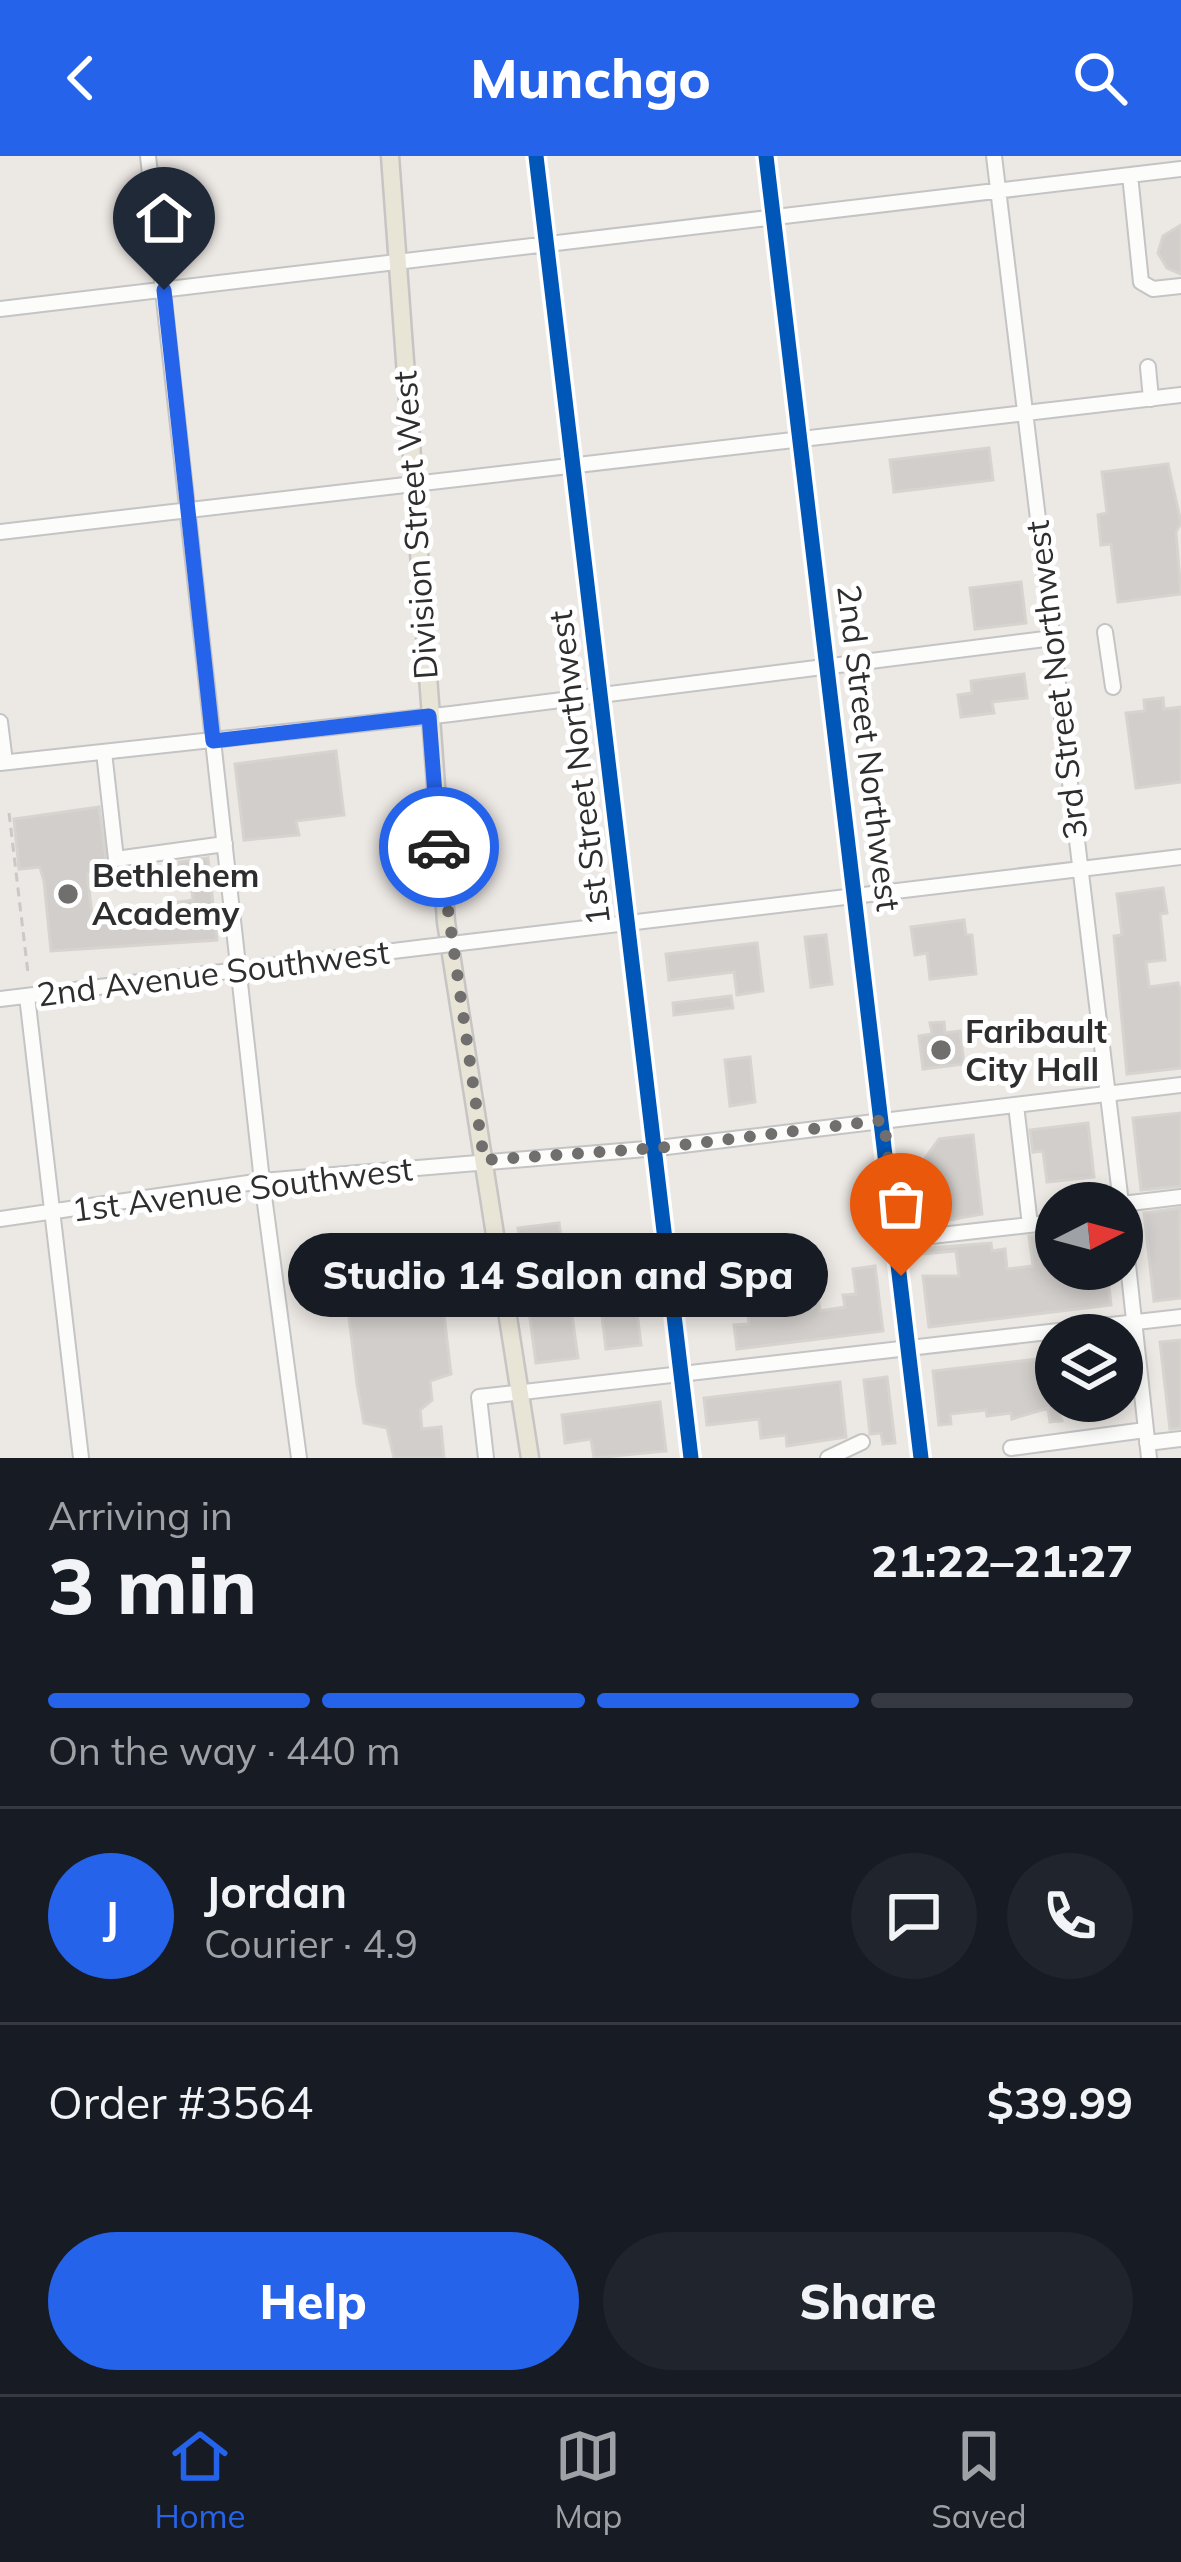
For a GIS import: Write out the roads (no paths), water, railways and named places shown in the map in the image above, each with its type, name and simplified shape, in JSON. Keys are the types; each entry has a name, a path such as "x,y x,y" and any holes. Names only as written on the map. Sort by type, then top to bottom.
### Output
{"main road":[{"name":"Division Street West","path":"390,156 446,922 530,1458"}],"street":[{"path":"148,156 262,1180 299,1458"},
{"name":"1st Street Northwest","path":"536,156 627,926 658,1148 691,1458"},
{"name":"2nd Street Northwest","path":"766,156 921,1458"},
{"name":"3rd Street Northwest","path":"994,156 1119,1182"},
{"path":"0,309 1181,169"},
{"path":"1130,175 1141,282 1153,289 1181,286"},
{"path":"1148,367 1151,399"},
{"path":"0,532 1181,395"},
{"path":"1105,632 1113,688"},
{"path":"0,722 2,763 429,716 1053,638"},
{"path":"104,752 116,859 225,844"},
{"name":"2nd Avenue Southwest","path":"0,999 1181,857"},
{"path":"27,996 80,1452"},
{"name":"1st Avenue Southwest","path":"0,1220 262,1180 658,1148 1181,1084"},
{"path":"1016,1105 1030,1226"},
{"path":"1143,1205 1181,1197"},
{"path":"896,1240 1035,1225"},
{"path":"464,1283 503,1278"},
{"path":"1143,1321 1181,1317"},
{"path":"486,1458 479,1397 1035,1333"},
{"name":"3rd Street Northwest","path":"1143,1400 1147,1444"},
{"path":"1011,1448 1181,1439"},
{"path":"829,1458 862,1442"}],"place":[{"name":"Bethlehem Academy","path":"68,894"},
{"name":"Faribault City Hall","path":"941,1050"},
{"name":"Studio 14 Salon and Spa","path":"901,1276"}]}
